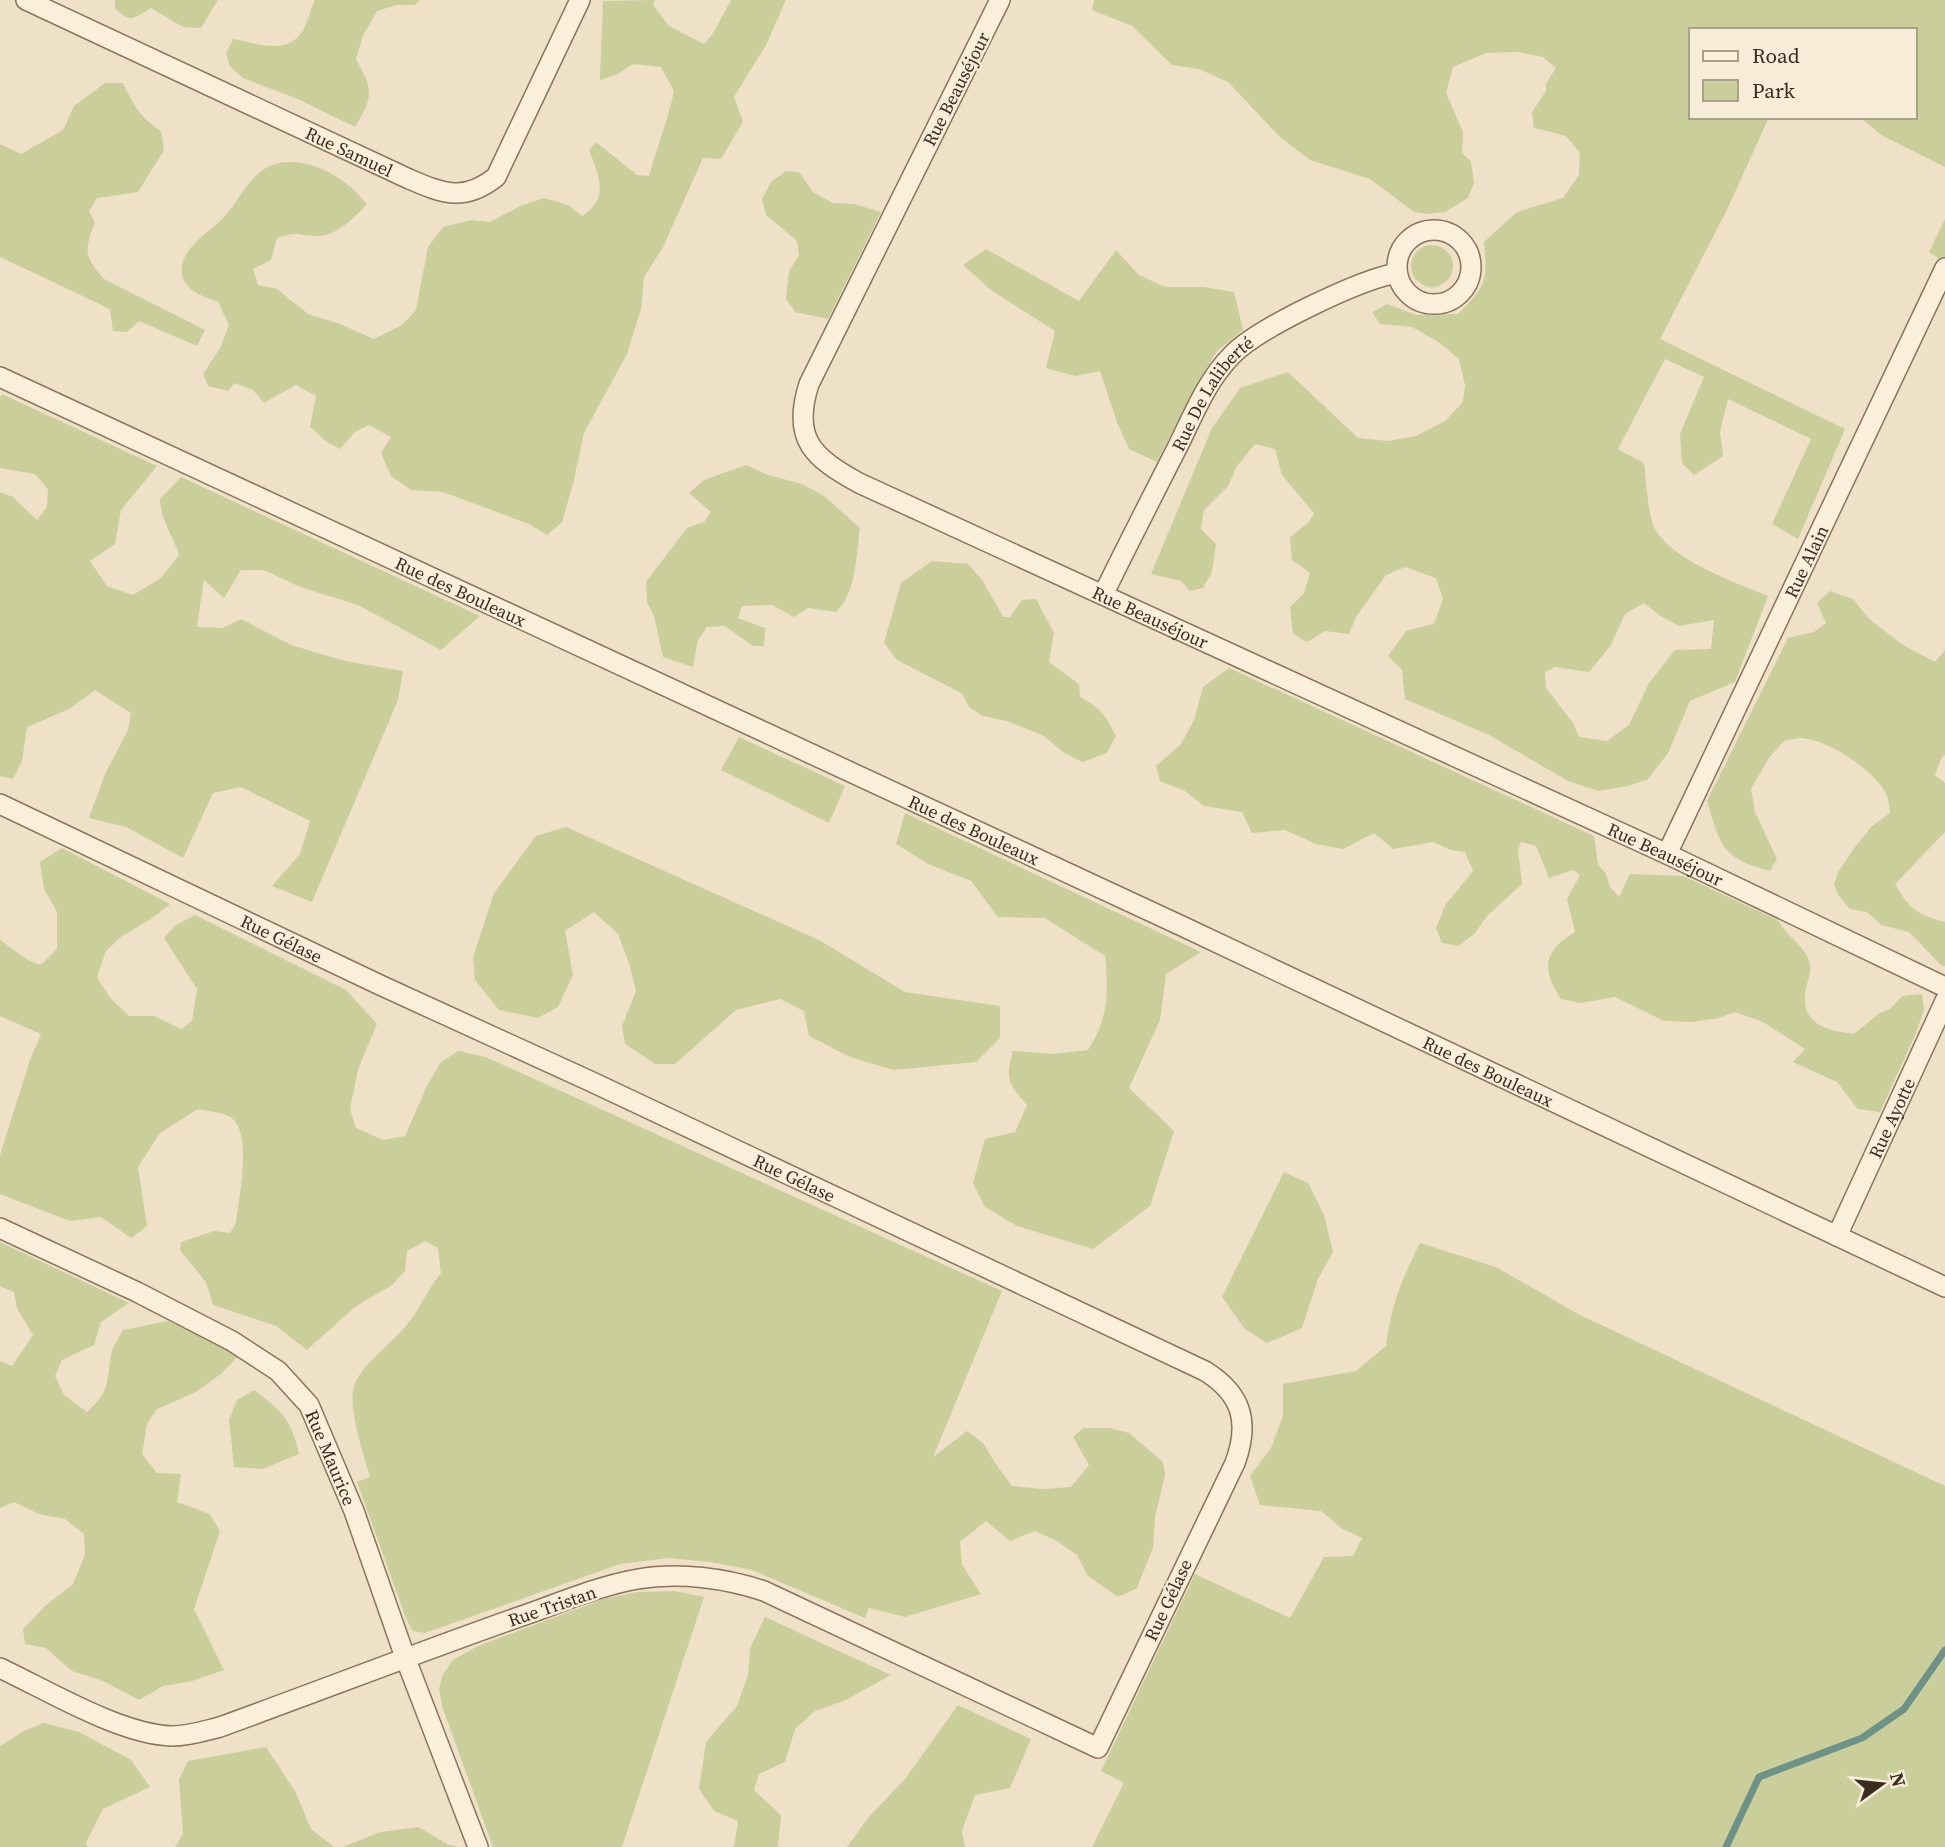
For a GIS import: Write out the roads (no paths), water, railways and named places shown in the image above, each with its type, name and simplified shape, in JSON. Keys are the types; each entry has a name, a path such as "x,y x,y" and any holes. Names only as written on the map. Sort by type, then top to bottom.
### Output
{"street":[{"name":"Rue Samuel","path":"26,0 409,179 448,194 464,194 482,188 496,177 580,0"},
{"name":"Rue Beauséjour","path":"1000,0 809,384 804,406 805,433 809,446 817,456 851,478 1667,854 1945,987"},
{"name":"Rue Alain","path":"1667,854 1945,268"},
{"name":"Rue De Laliberté","path":"1104,593 1202,398 1231,355 1245,343 1315,306 1359,285 1398,273"},
{"name":"Rue des Bouleaux","path":"0,377 1184,926 1945,1287"},
{"name":"Rue Gélase","path":"0,804 1205,1371 1221,1381 1233,1394 1240,1408 1242,1444 1098,1748"},
{"name":"Rue Ayotte","path":"1837,1236 1945,1002"},
{"name":"Rue Maurice","path":"0,1228 137,1292 232,1341 278,1371 309,1405 354,1511 405,1657 478,1847"},
{"name":"Rue Tristan","path":"0,1668 121,1724 170,1736 192,1734 220,1727 405,1657 637,1579 712,1578 738,1582 764,1591 1098,1748"}],"waterway":[{"path":"1726,1847 1759,1777 1862,1738 1904,1709 1945,1650"}]}
